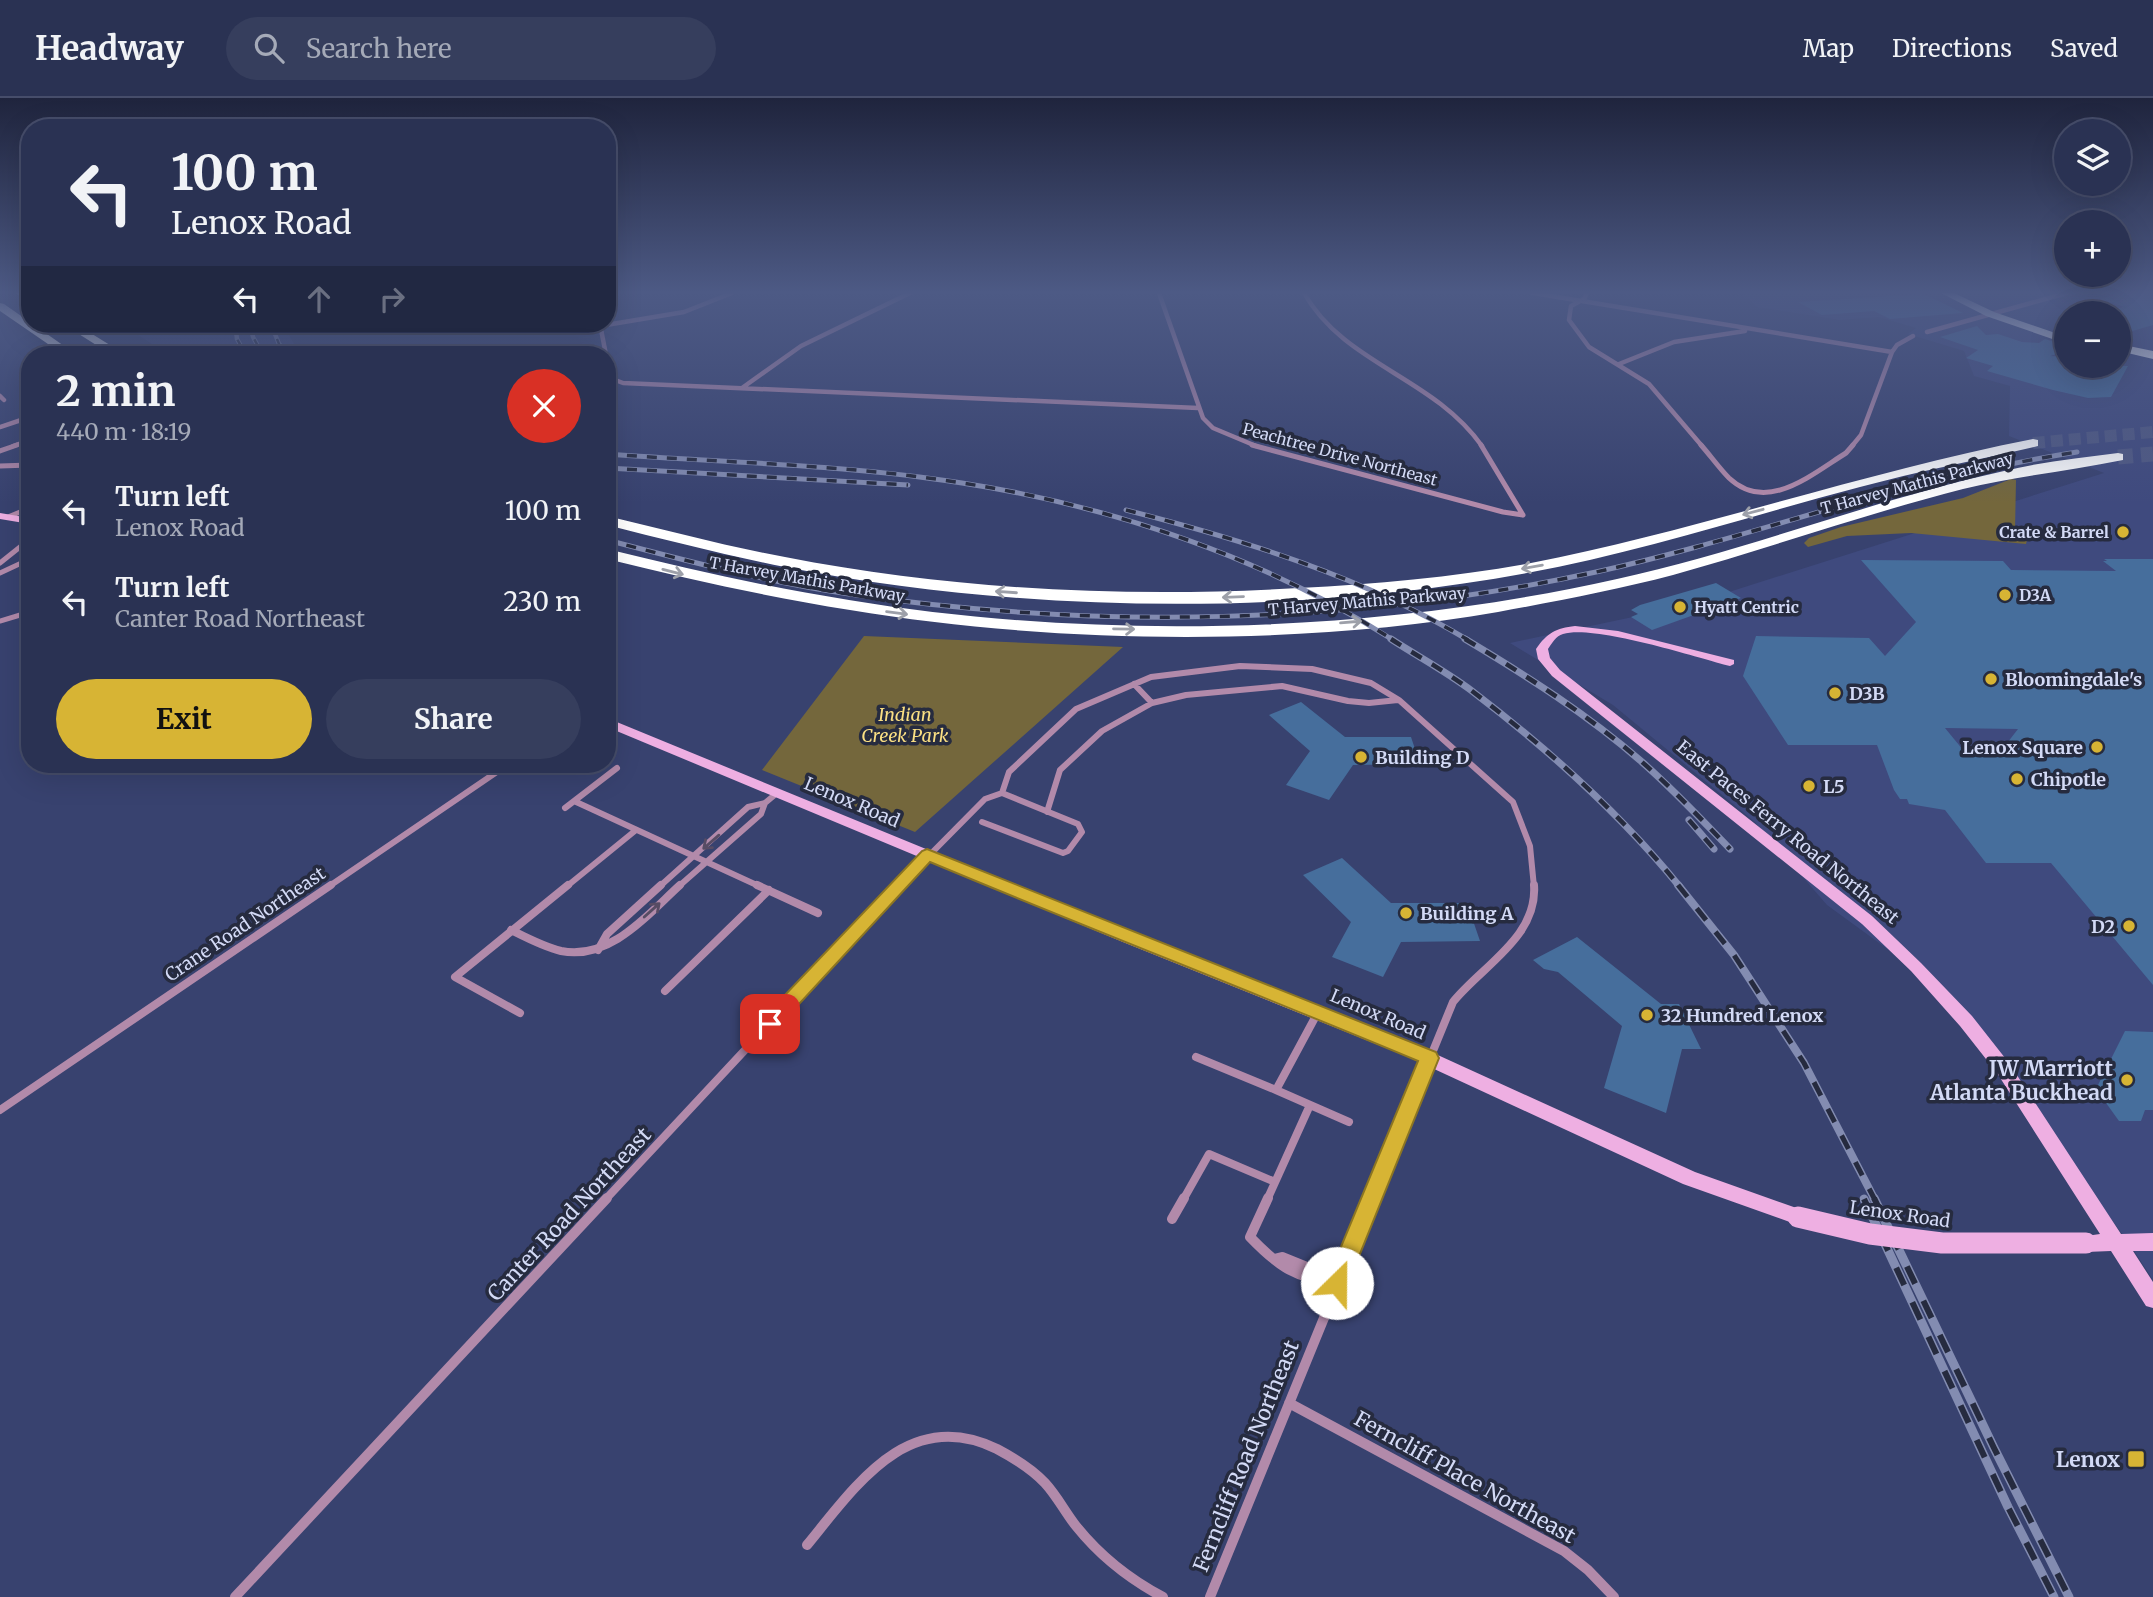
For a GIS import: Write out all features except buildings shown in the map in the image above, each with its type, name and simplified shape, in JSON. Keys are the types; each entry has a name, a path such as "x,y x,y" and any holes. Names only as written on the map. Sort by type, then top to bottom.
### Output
{"highway":[{"name":"T Harvey Mathis Parkway","path":"616,522 778,562 923,584 1097,596 1288,595 1442,581 1559,562 1898,472 2033,443"},
{"name":"T Harvey Mathis Parkway","path":"616,556 749,589 825,603 927,616 1101,628 1212,629 1302,626 1441,614 1582,591 1685,566 1972,483 2039,468 2118,457"}],"street":[{"path":"742,388 775,363"},
{"name":"Peachtree Drive Northeast","path":"1183,363 1198,408 1213,428 1255,446 1523,515 1482,446 1462,421 1429,393 1382,363"},
{"path":"1618,364 1622,363"},
{"path":"1618,364 1649,384 1730,480 1753,491 1774,492 1792,488 1856,443 1888,363"},
{"path":"616,381 1198,408"},
{"path":"0,427 21,420"},
{"path":"0,451 21,443"},
{"path":"0,466 21,465"},
{"path":"4,517 21,511"},
{"path":"0,563 21,545"},
{"path":"0,563 16,566"},
{"path":"0,573 21,564"},
{"path":"0,621 21,615"},
{"name":"East Paces Ferry Road Northeast","path":"1730,662 1591,631 1560,631 1550,637 1542,649 1544,659 1556,673 1867,920 1916,967 1966,1021 2003,1068 2153,1299"},
{"name":"Ferncliff Road Northeast","path":"1002,793 1009,772 1076,709 1151,677 1240,666 1312,669 1362,680 1399,700 1514,802 1531,854 1535,900 1519,937 1468,983 1453,1002 1210,1597"},
{"path":"1134,684 1152,703"},
{"path":"1047,812 1060,770 1102,731 1152,703 1186,695 1282,686 1369,704 1399,700"},
{"name":"Lenox Road","path":"616,726 1128,938 1429,1058 1689,1178 1798,1217 1870,1234 1942,1243 2153,1242"},
{"name":"Crane Road Northeast","path":"0,1110 495,773"},
{"path":"565,808 610,773"},
{"path":"598,951 607,934 748,807 765,803 778,793"},
{"path":"982,822 1057,852 1068,851 1082,832 1081,828 1002,793"},
{"name":"Canter Road Northeast","path":"235,1597 927,855 985,799 1002,793"},
{"path":"574,801 818,913"},
{"path":"511,930 565,954 598,951 619,939 707,862 761,814 765,803"},
{"path":"520,1013 455,977 636,830"},
{"path":"665,991 769,890"},
{"path":"1276,1090 1318,1012"},
{"path":"1196,1057 1349,1122"},
{"path":"1310,1105 1250,1237 1278,1266 1337,1283"},
{"path":"1172,1219 1209,1154 1275,1182"},
{"path":"1274,1259 1282,1257 1319,1272 1342,1270"},
{"name":"Ferncliff Place Northeast","path":"1289,1403 1564,1552 1588,1570 1614,1597"},
{"path":"807,1545 863,1477 893,1453 913,1441 954,1433 991,1444 1039,1477 1079,1530 1111,1564 1163,1597"}],"shaded area":[{"path":"1969,363 2054,363 2054,378 2131,378 2131,363 2153,363 2153,1280 2129,1243 1934,983 1827,905 1755,822 1613,705 1510,643 1685,606 2104,473 2009,436 2010,386 1974,376"}],"green space":[{"path":"2011,479 2016,480 2015,531 2027,540 2026,544 1911,533 1847,536 1808,547 1804,543 1809,538 1841,527 1963,498"},
{"name":"Indian Creek Park","path":"864,636 1123,647 915,832 762,770"}],"tunnel":[{"path":"2033,443 2153,432"},
{"path":"2118,457 2153,454"}],"railway":[{"path":"1401,604 1504,590 1596,572 1708,544 1916,485 2077,452"},
{"path":"616,455 874,472 1018,493 1131,521 1186,539 1293,584 1341,610"},
{"path":"616,469 908,485"},
{"path":"1126,510 1214,534 1302,563 1401,604"},
{"path":"616,542 788,583 942,606 1130,617 1224,616 1341,610"},
{"path":"1341,610 1401,604"},
{"path":"1401,604 1468,640"},
{"path":"1341,610 1393,640"},
{"path":"1391,639 1472,691 1555,759 1633,833 1680,887"},
{"path":"1465,639 1556,696 1621,744 1665,783 1730,849"},
{"path":"1689,820 1714,849"},
{"path":"1678,885 1734,955 1804,1063 1874,1199"},
{"path":"1864,1199 2008,1507 2054,1597"},
{"path":"1874,1199 2069,1597"}],"place":[{"name":"Crate & Barrel","path":"2123,532"},
{"name":"D3A","path":"2005,595"},
{"name":"Hyatt Centric","path":"1680,607"},
{"name":"Bloomingdale's","path":"1991,679"},
{"name":"D3B","path":"1835,693"},
{"name":"Lenox Square","path":"2097,747"},
{"name":"Building D","path":"1361,757"},
{"name":"Chipotle","path":"2017,779"},
{"name":"L5","path":"1809,786"},
{"name":"Building A","path":"1406,913"},
{"name":"D2","path":"2129,926"},
{"name":"32 Hundred Lenox","path":"1647,1015"},
{"name":"JW Marriott Atlanta Buckhead","path":"2127,1080"},
{"name":"Lenox","path":"2136,1459"}],"route":[{"path":"770,1024 927,855 1429,1058 1337,1283"}]}
